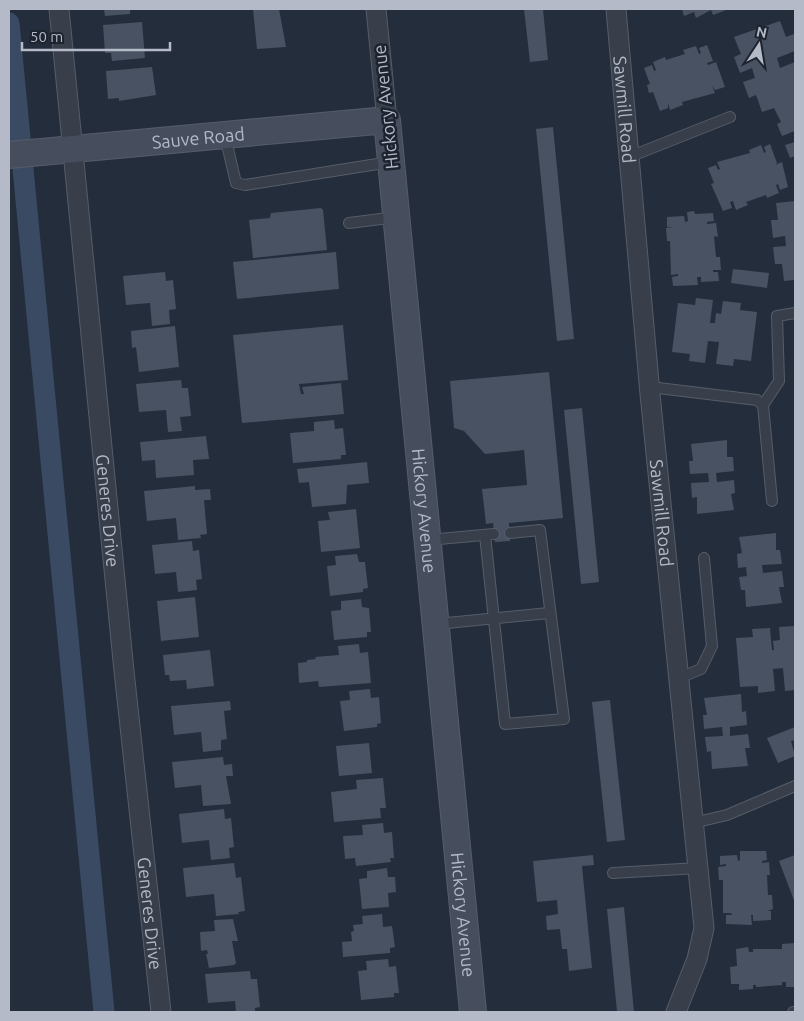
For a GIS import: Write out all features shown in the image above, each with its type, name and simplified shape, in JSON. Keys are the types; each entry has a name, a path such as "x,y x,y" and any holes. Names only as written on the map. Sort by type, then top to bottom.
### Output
{"street":[{"name":"Generes Drive","path":"59,9 63,151 123,662 161,1012"},
{"name":"Hickory Avenue","path":"376,9 473,1012"},
{"name":"Sawmill Road","path":"616,9 650,387 704,928 697,958 676,1012"},
{"name":"Sauve Road","path":"9,155 386,120"}],"lane":[{"path":"629,157 730,117"},
{"path":"225,136 236,183 245,185 391,162"},
{"path":"348,224 396,218"},
{"path":"772,501 764,405 779,381 777,316 795,313"},
{"path":"650,387 757,400 764,405"},
{"path":"428,540 490,535 494,618 505,724 564,719 540,530 510,533"},
{"path":"679,678 701,669 710,653 712,634 704,558"},
{"path":"436,624 550,613"},
{"path":"693,823 727,815 795,786"},
{"path":"613,873 698,868"}],"building":[{"path":"104,9 130,9 130,14 105,16"},
{"path":"253,9 279,9 286,47 257,49"},
{"path":"524,9 543,9 548,60 530,62"},
{"path":"682,9 729,9 713,15 711,10 696,18 694,12 684,16"},
{"path":"780,21 786,37 794,34 795,39 795,51 777,58 780,68 795,62 795,131 782,136 777,124 781,122 774,108 762,112 756,95 749,98 743,82 755,78 752,68 740,73 734,57 741,54 734,37"},
{"path":"142,22 145,58 112,61 111,53 105,53 103,25"},
{"path":"707,45 713,61 707,63 708,65 716,62 725,87 715,90 712,86 715,93 682,102 683,105 670,110 668,103 668,108 660,111 653,92 649,93 647,85 650,84 644,68 652,65 654,71 656,70 653,62 665,57 666,60 685,54 683,50 696,46 699,54 701,53 699,48"},
{"path":"152,67 156,95 119,101 119,98 108,99 106,71"},
{"path":"553,127 574,339 557,341 536,129"},
{"path":"795,142 795,156 790,158 785,145"},
{"path":"770,144 777,163 775,165 782,162 788,187 780,190 778,184 776,185 779,193 767,198 766,195 746,202 748,205 736,210 733,201 730,202 732,208 723,211 711,184 714,183 708,168 716,165 718,170 720,169 717,162 750,153 749,150 761,145 764,153 766,152 764,147"},
{"path":"795,201 795,280 784,281 782,264 775,264 773,247 786,246 785,236 773,238 771,220 778,220 776,203"},
{"path":"321,208 323,210 327,250 253,258 249,220 270,218 271,213"},
{"path":"694,211 695,214 713,213 714,221 707,222 707,224 716,223 718,237 714,236 716,257 720,257 721,270 713,270 713,272 718,272 719,281 701,282 701,277 697,277 698,285 673,286 672,277 678,276 678,274 671,275 670,241 667,241 666,228 673,227 667,227 667,217 684,216 685,222 688,221 687,212"},
{"path":"336,252 339,289 237,299 233,262"},
{"path":"733,269 769,273 767,288 731,283"},
{"path":"165,272 166,281 173,280 176,309 169,310 170,324 152,326 150,303 126,305 123,276"},
{"path":"696,298 713,300 710,323 715,323 716,313 721,314 723,301 741,303 740,310 757,312 751,361 734,359 733,366 716,364 719,342 708,341 705,363 689,361 690,354 672,352 678,303 695,305"},
{"path":"343,325 348,380 299,384 301,394 304,394 302,387 341,383 344,414 242,423 233,335"},
{"path":"175,326 179,367 139,372 136,347 132,348 131,331"},
{"path":"549,372 563,518 509,523 510,541 495,542 493,523 486,524 482,489 527,485 524,450 485,454 464,431 454,428 450,381"},
{"path":"181,380 182,388 188,388 191,416 180,417 182,431 168,432 166,410 139,412 136,384"},
{"path":"582,408 599,582 581,584 564,410"},
{"path":"334,420 335,429 343,428 346,455 341,455 341,459 293,463 290,433 314,431 314,422"},
{"path":"206,436 209,459 193,460 194,475 156,478 155,460 142,461 140,442"},
{"path":"727,440 727,457 733,457 734,471 716,473 717,482 734,480 735,493 731,494 734,510 697,514 697,497 692,498 691,483 709,482 708,473 690,474 689,461 693,461 691,444"},
{"path":"367,462 369,483 347,485 346,504 312,507 309,482 299,483 297,469"},
{"path":"195,486 195,490 210,489 211,500 204,500 207,534 200,535 201,538 178,540 176,518 147,521 144,491"},
{"path":"356,509 360,548 321,552 318,521 330,520 328,512"},
{"path":"776,533 776,550 780,550 782,564 762,565 763,573 782,571 784,587 779,587 782,603 746,607 745,590 741,590 739,577 747,576 746,567 738,568 737,554 742,553 739,537"},
{"path":"192,541 193,551 199,550 202,579 196,580 197,590 178,592 176,572 155,574 152,545"},
{"path":"357,554 359,562 365,562 368,588 363,589 363,592 330,596 327,566 336,565 335,556"},
{"path":"195,597 199,637 161,641 157,601"},
{"path":"361,599 362,607 369,608 371,632 367,632 367,637 334,640 331,611 341,610 341,601"},
{"path":"795,626 795,690 785,691 783,668 773,669 775,691 758,693 758,686 740,687 736,638 753,637 752,629 770,628 772,650 774,650 773,641 780,640 779,627"},
{"path":"359,644 360,653 368,652 371,683 319,687 318,681 299,683 298,663 316,659 315,657 339,655 338,646"},
{"path":"210,650 214,686 187,689 186,680 170,681 169,675 165,675 163,655"},
{"path":"370,689 371,698 379,697 381,723 377,724 377,727 344,731 340,701 350,700 349,691"},
{"path":"741,694 742,712 746,711 747,725 730,727 730,736 748,734 750,748 745,748 748,766 712,769 711,751 707,752 705,737 723,736 722,727 704,729 703,715 707,715 704,698"},
{"path":"610,700 625,840 607,842 592,702"},
{"path":"230,701 231,710 224,711 227,739 221,740 221,750 203,752 201,732 174,735 171,706"},
{"path":"795,727 795,740 791,741 795,756 778,763 767,738"},
{"path":"369,743 372,773 339,776 336,746"},
{"path":"223,757 224,765 232,764 233,776 226,776 231,804 203,806 201,785 175,788 172,762"},
{"path":"383,778 386,808 380,808 381,818 334,822 331,792 357,789 356,780"},
{"path":"224,809 225,819 231,818 234,847 229,848 230,858 211,860 209,840 182,843 179,814"},
{"path":"383,823 384,833 392,832 394,858 390,858 391,862 356,866 355,858 345,859 343,836 363,835 362,825"},
{"path":"740,851 766,851 767,860 762,861 762,863 769,862 770,875 767,875 768,895 772,895 773,909 767,911 771,911 771,920 753,921 753,915 751,915 752,925 726,924 726,915 732,915 731,913 723,913 723,880 719,880 718,867 726,866 726,864 720,865 720,856 737,855 738,861 740,860"},
{"path":"593,855 594,865 582,866 592,968 569,971 567,949 562,949 560,929 547,930 546,916 558,914 557,900 537,902 533,861"},
{"path":"795,855 795,903 779,861"},
{"path":"234,863 236,878 241,877 245,911 238,912 239,914 216,916 214,894 186,897 183,868"},
{"path":"387,868 388,877 395,877 396,892 388,893 389,907 362,909 359,879 367,878 367,871"},
{"path":"624,907 634,1012 617,1012 607,909"},
{"path":"382,914 383,927 392,926 395,947 390,948 390,953 343,957 342,942 352,941 351,932 354,931 353,925 363,924 362,916"},
{"path":"233,919 238,941 232,941 236,963 234,965 209,968 207,950 201,951 200,932 215,931 214,920"},
{"path":"795,943 795,987 786,987 786,982 782,982 782,985 756,987 756,985 753,985 753,989 739,990 739,984 731,984 730,967 737,966 736,949 748,947 749,952 753,952 753,949 782,949 782,944"},
{"path":"388,959 389,967 396,966 399,993 394,993 394,997 361,1000 358,971 367,970 366,961"},
{"path":"250,971 251,979 257,979 260,1007 255,1008 255,1012 236,1012 235,1001 208,1003 205,974"}],"waterway":[{"path":"9,23 104,1012"}]}
